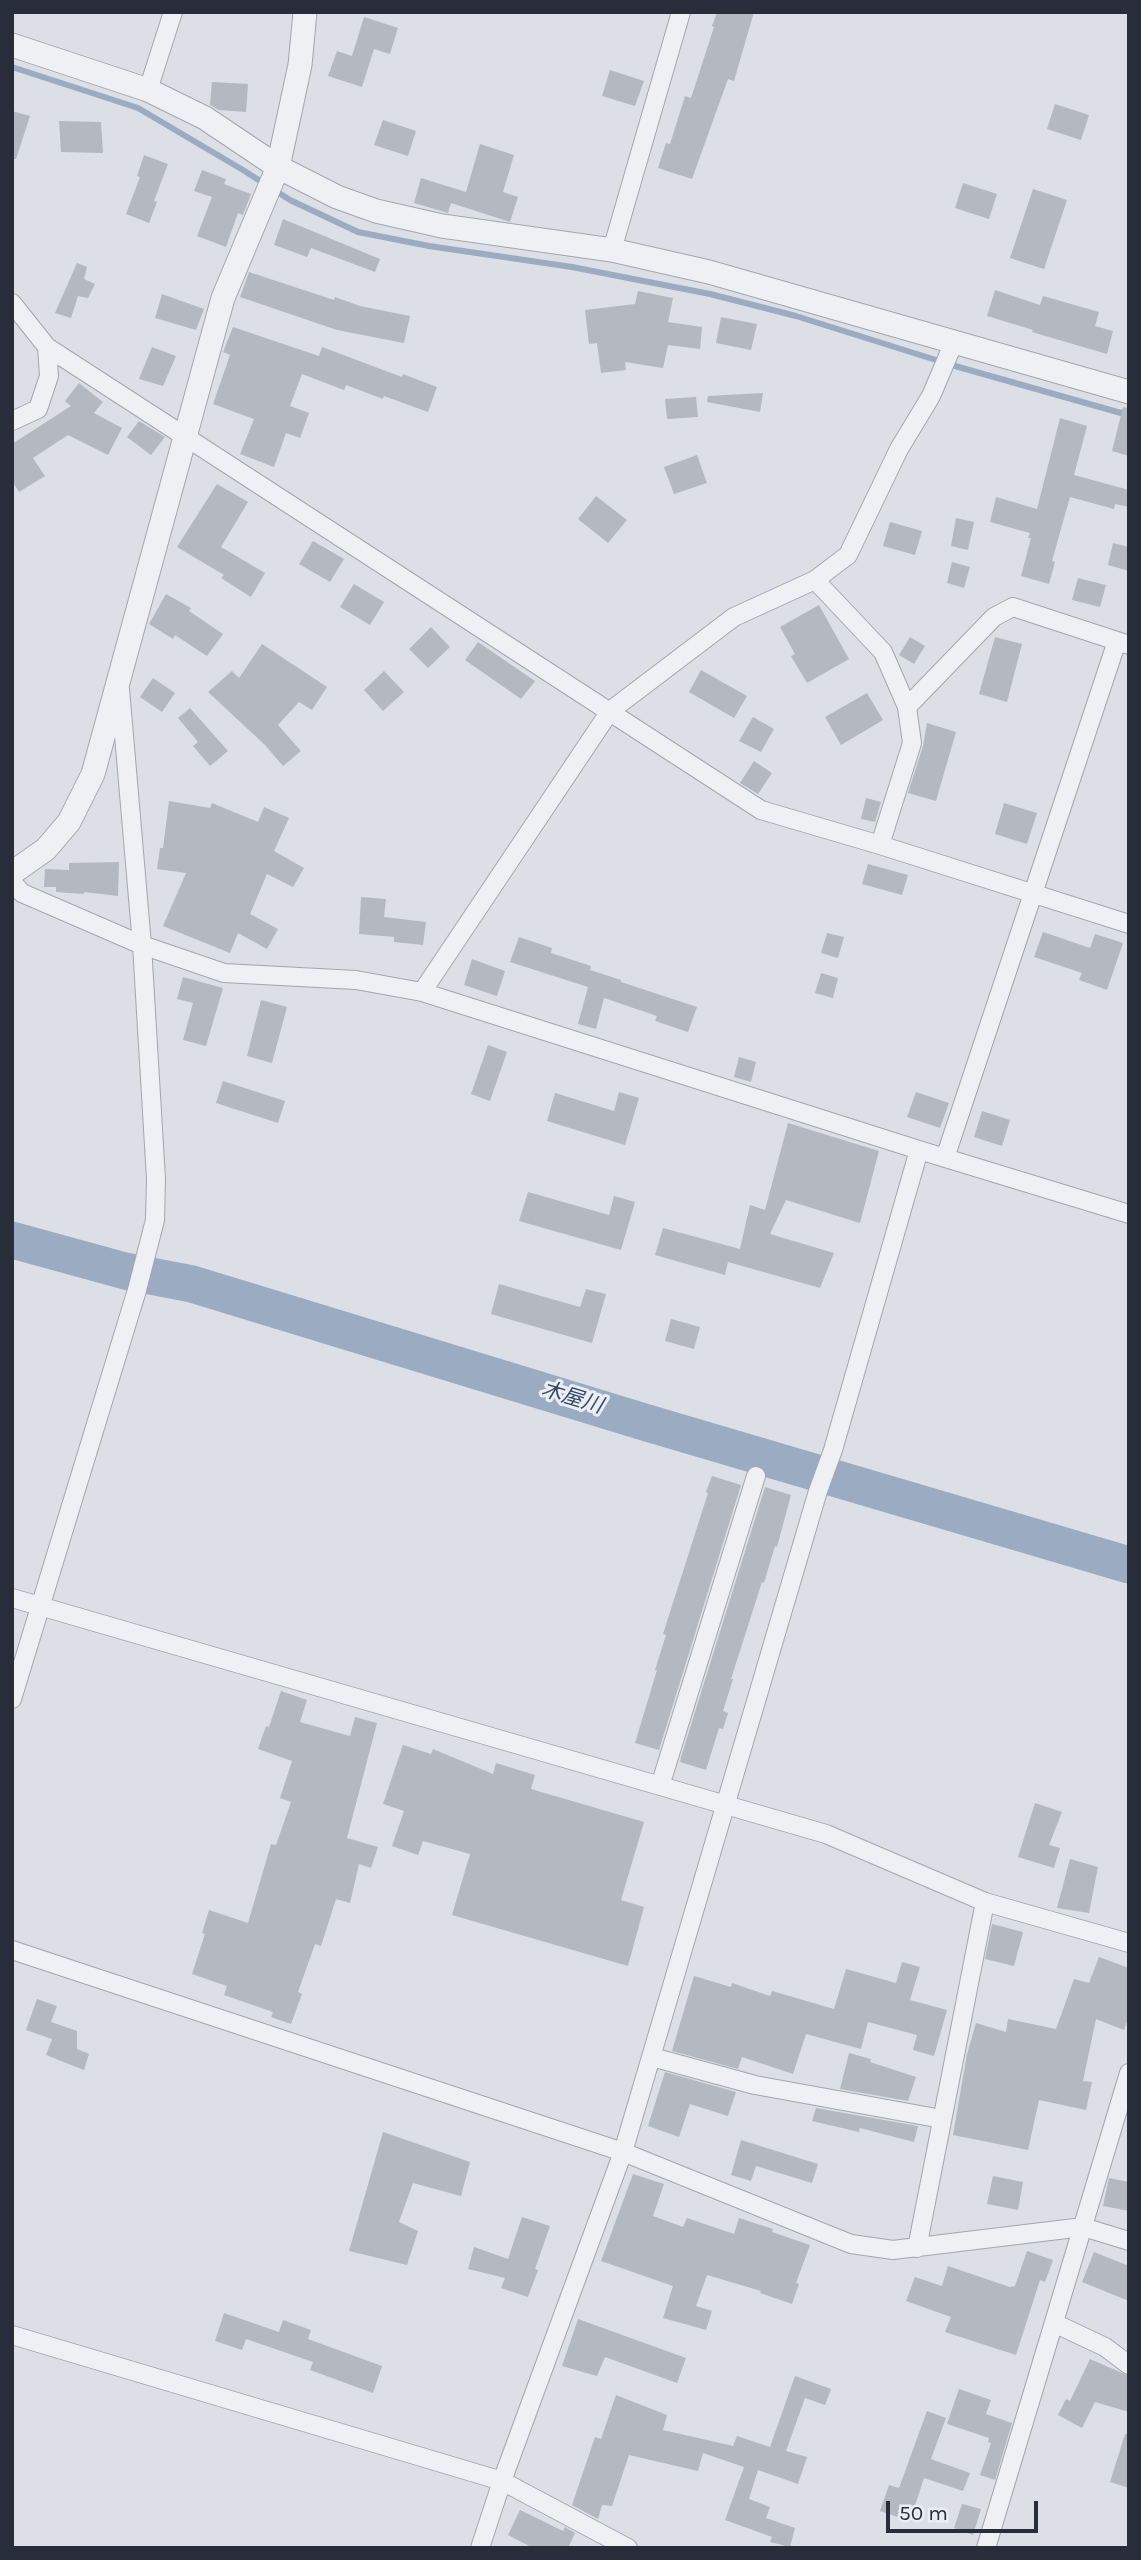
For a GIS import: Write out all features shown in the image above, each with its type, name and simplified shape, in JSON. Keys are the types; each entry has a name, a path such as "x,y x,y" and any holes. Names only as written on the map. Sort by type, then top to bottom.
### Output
{"street":[{"path":"148,90 173,12"},
{"path":"12,873 46,849 69,822 93,774 223,298 278,167 300,65 305,12"},
{"path":"612,250 681,12"},
{"path":"12,45 148,90 205,118 278,167 337,197 400,217 442,226 612,250 709,272 1129,392"},
{"path":"12,303 47,347 761,810 1129,924"},
{"path":"422,992 610,711 734,617 815,580 848,555 899,449 931,396 954,342"},
{"path":"12,421 38,410 49,376 47,347"},
{"path":"815,580 883,652 906,707 912,743 880,845"},
{"path":"906,707 994,617 1013,607 1123,643 1033,895 945,1158"},
{"path":"12,1699 147,1257 155,1220 156,1179 142,945 119,682"},
{"path":"12,882 22,893 142,945 224,973 356,979 422,992 1129,1214"},
{"path":"480,2548 623,2152 818,1491 834,1450 919,1150"},
{"path":"660,1786 756,1476"},
{"path":"12,1598 826,1835 985,1902 1129,1943"},
{"path":"916,2248 985,1902"},
{"path":"12,1950 623,2152 851,2244 893,2250 1083,2227 1129,2241"},
{"path":"652,2057 755,2085 942,2119"},
{"path":"986,2548 1129,2073"},
{"path":"1054,2323 1105,2347 1129,2365"},
{"path":"12,2335 502,2481 628,2548"}],"building":[{"path":"717,12 754,12 734,81 728,79 692,179 658,168 666,143 670,144 685,96 691,98"},
{"path":"364,17 398,28 390,54 374,49 362,87 328,76 337,51 352,56"},
{"path":"610,70 644,81 635,106 602,96"},
{"path":"212,82 248,84 246,112 219,110 210,105"},
{"path":"1055,104 1089,115 1081,140 1047,129"},
{"path":"12,111 30,116 16,159 12,159"},
{"path":"383,120 416,131 408,156 374,145"},
{"path":"59,121 101,122 103,153 61,152"},
{"path":"480,144 514,155 503,192 518,197 510,222 451,203 448,213 414,203 421,178 466,192"},
{"path":"144,155 168,164 149,223 126,214 140,177 137,176"},
{"path":"202,170 226,179 224,184 251,194 243,215 238,213 226,247 197,236 212,197 194,191"},
{"path":"963,183 997,194 989,219 955,208"},
{"path":"1033,189 1067,200 1044,269 1010,258"},
{"path":"283,219 380,259 375,272 311,248 307,257 274,245"},
{"path":"77,263 87,267 84,279 95,284 88,298 78,296 71,318 55,313"},
{"path":"249,272 334,300 335,297 360,306 410,316 404,343 337,330 240,297"},
{"path":"995,290 1040,305 1043,296 1099,312 1095,326 1113,331 1107,354 987,316"},
{"path":"638,291 673,298 668,322 702,327 700,349 668,345 663,368 625,362 626,370 601,373 597,343 589,344 585,310 635,304"},
{"path":"162,294 204,309 196,330 155,318"},
{"path":"721,317 757,324 751,350 716,343"},
{"path":"233,327 319,356 322,347 437,387 428,412 346,385 344,390 302,374 290,406 309,413 300,438 286,433 274,467 240,454 254,419 213,404 230,355 223,352"},
{"path":"152,347 176,356 163,386 139,379"},
{"path":"79,383 103,402 94,413 122,428 108,455 68,435 33,458 45,476 19,492 12,481 12,444 71,406 65,401"},
{"path":"763,393 760,412 707,402 708,396"},
{"path":"696,397 698,417 667,419 665,399"},
{"path":"1123,407 1129,408 1129,456 1112,451"},
{"path":"1060,418 1087,426 1074,475 1129,490 1129,507 1115,504 1114,509 1070,497 1052,561 1055,562 1049,584 1021,576 1030,533 990,522 996,497 1037,509"},
{"path":"139,421 165,437 151,455 127,437"},
{"path":"697,455 707,483 674,494 664,467"},
{"path":"217,484 248,502 221,547 265,573 251,597 221,578 224,575 177,547"},
{"path":"596,496 627,520 608,543 578,519"},
{"path":"956,518 974,522 968,550 951,546"},
{"path":"890,522 922,531 915,555 883,546"},
{"path":"313,541 344,559 330,582 299,564"},
{"path":"1113,543 1129,547 1129,571 1108,565"},
{"path":"952,562 970,567 964,588 947,583"},
{"path":"1078,578 1106,585 1100,607 1072,600"},
{"path":"354,584 384,602 370,625 340,607"},
{"path":"166,594 191,608 189,611 223,634 207,656 175,635 173,639 149,624"},
{"path":"819,605 849,659 807,683 791,656 795,654 780,627"},
{"path":"431,627 450,647 428,668 409,649"},
{"path":"910,637 925,646 914,664 899,655"},
{"path":"995,637 1022,644 1007,702 979,694"},
{"path":"478,642 535,681 521,699 465,660"},
{"path":"262,644 327,687 312,710 299,702 278,725 301,751 283,766 265,745 208,692 232,671 239,678"},
{"path":"701,670 747,696 734,718 689,692"},
{"path":"384,671 404,692 383,711 364,690"},
{"path":"153,678 175,693 162,712 140,697"},
{"path":"867,693 883,720 841,745 825,717"},
{"path":"190,708 228,751 210,766 193,746 198,742 178,718"},
{"path":"753,717 774,729 761,752 739,741"},
{"path":"927,723 956,732 936,801 908,793 923,746"},
{"path":"754,761 772,773 758,794 740,783"},
{"path":"866,798 881,802 875,822 861,819"},
{"path":"169,801 210,808 212,803 258,822 264,807 289,818 274,851 304,868 293,887 267,874 250,914 278,929 267,949 238,933 230,953 163,926 186,873 157,869 160,848 163,848"},
{"path":"1004,803 1037,813 1027,844 995,834"},
{"path":"119,862 118,896 56,892 56,887 44,887 45,869 69,870 69,863"},
{"path":"868,864 908,875 902,895 862,884"},
{"path":"361,897 386,899 384,917 426,922 423,945 394,942 394,937 359,934"},
{"path":"1043,932 1090,948 1095,934 1123,943 1107,990 1079,980 1082,973 1034,957"},
{"path":"827,933 844,937 838,958 821,953"},
{"path":"519,937 552,948 551,953 591,966 590,970 697,1007 688,1032 655,1021 657,1016 604,998 596,1029 578,1024 588,987 510,962"},
{"path":"472,959 505,971 497,996 464,985"},
{"path":"821,973 838,978 833,998 815,993"},
{"path":"183,977 223,988 206,1046 183,1040 193,1003 177,999"},
{"path":"261,1000 287,1007 272,1063 247,1056"},
{"path":"488,1045 507,1052 490,1101 471,1094"},
{"path":"739,1057 756,1062 751,1082 734,1077"},
{"path":"223,1081 285,1101 278,1123 216,1103"},
{"path":"619,1092 639,1098 625,1145 547,1121 555,1093 614,1111"},
{"path":"916,1092 949,1103 940,1128 907,1117"},
{"path":"982,1111 1010,1120 1002,1146 974,1137"},
{"path":"788,1123 879,1151 860,1223 786,1200 770,1234 834,1253 820,1288 728,1262 725,1275 655,1255 663,1228 740,1249 750,1205 765,1210"},
{"path":"528,1192 609,1215 614,1196 635,1202 621,1250 519,1221"},
{"path":"499,1284 580,1307 586,1289 606,1294 592,1343 491,1314"},
{"path":"671,1319 700,1327 694,1349 665,1341"},
{"path":"712,1476 741,1485 659,1750 635,1743 666,1635 663,1634"},
{"path":"765,1487 791,1495 777,1547 775,1546 764,1583 762,1582 731,1679 723,1711 728,1713 723,1729 719,1728 706,1770 680,1762 681,1757"},
{"path":"281,1691 307,1700 300,1722 350,1736 355,1717 377,1723 347,1838 378,1847 371,1868 359,1864 350,1903 336,1899 321,1946 315,1944 298,1992 302,1994 291,2024 271,2017 273,2012 224,1995 227,1986 192,1974 205,1934 202,1933 209,1910 248,1923 271,1844 276,1845 291,1802 280,1798 292,1761 258,1749 266,1726 269,1727"},
{"path":"403,1745 431,1754 433,1749 493,1774 496,1763 535,1775 531,1789 644,1822 621,1900 644,1907 628,1966 452,1915 470,1854 423,1841 418,1855 392,1846 404,1811 383,1804"},
{"path":"1035,1803 1062,1812 1049,1845 1060,1848 1054,1868 1018,1857"},
{"path":"1070,1859 1098,1867 1089,1913 1057,1908"},
{"path":"992,1924 1023,1932 1014,1966 985,1959"},
{"path":"1099,1957 1129,1968 1129,2016 1124,2030 1096,2019 1083,2081 1092,2082 1086,2110 1039,2100 1028,2150 953,2135 967,2054 976,2023 1006,2032 1008,2019 1056,2029 1074,1979 1089,1983"},
{"path":"902,1962 920,1967 910,2000 947,2010 934,2056 913,2050 917,2035 868,2022 861,2049 806,2034 793,2074 742,2057 738,2069 672,2051 694,1976 731,1987 732,1983 770,1996 772,1991 834,2009 846,1969 896,1983"},
{"path":"37,1999 57,2006 51,2022 77,2031 77,2049 89,2054 84,2070 46,2055 52,2039 26,2030"},
{"path":"849,2053 916,2077 908,2101 840,2089"},
{"path":"665,2072 736,2092 728,2116 690,2104 679,2137 648,2126"},
{"path":"816,2108 918,2126 914,2142 860,2128 859,2132 812,2121"},
{"path":"383,2132 470,2162 461,2196 413,2183 399,2222 418,2231 407,2265 349,2251"},
{"path":"741,2140 818,2164 812,2183 756,2166 751,2181 731,2175"},
{"path":"633,2174 664,2184 653,2216 683,2227 687,2218 734,2234 739,2218 810,2245 796,2283 799,2284 792,2304 760,2293 761,2291 707,2275 696,2306 712,2311 706,2330 663,2318 673,2286 601,2261"},
{"path":"993,2176 1023,2182 1018,2210 987,2204"},
{"path":"1109,2178 1129,2182 1129,2211 1103,2206"},
{"path":"522,2217 550,2226 528,2297 501,2288 505,2278 468,2269 474,2247 508,2259"},
{"path":"1027,2251 1053,2260 1045,2282 1040,2280 1016,2355 945,2332 951,2317 906,2301 915,2277 942,2286 948,2266 1010,2287 1015,2286"},
{"path":"1094,2252 1129,2266 1129,2301 1082,2282"},
{"path":"224,2313 279,2332 283,2320 311,2330 308,2339 382,2366 373,2393 310,2370 313,2362 246,2339 242,2350 215,2341"},
{"path":"578,2319 686,2358 677,2383 605,2357 597,2376 562,2366"},
{"path":"1090,2359 1129,2376 1129,2412 1095,2402 1082,2428 1058,2415 1066,2399 1070,2401"},
{"path":"795,2376 831,2389 825,2405 805,2398 786,2451 807,2457 798,2484 758,2470 749,2499 770,2507 766,2518 795,2528 790,2547 770,2542 772,2537 725,2520 744,2467 703,2453 698,2471 629,2455 612,2506 602,2505 598,2519 572,2505 595,2437 601,2439 616,2395 667,2415 663,2430 733,2446 737,2436 770,2447"},
{"path":"959,2389 991,2400 986,2414 1012,2423 995,2480 980,2475 991,2443 988,2442 989,2438 947,2424"},
{"path":"927,2411 946,2418 931,2459 970,2473 963,2491 924,2478 910,2521 880,2511 889,2485 899,2488"},
{"path":"1125,2434 1129,2434 1129,2488 1110,2482"},
{"path":"962,2504 981,2509 973,2535 954,2528"},
{"path":"520,2510 563,2531 565,2527 575,2533 568,2548 533,2548 508,2535"}],"waterway":[{"path":"12,67 138,108 290,200 358,232 429,246 572,267 710,294 796,316 955,366 1128,415"},
{"name":"木屋川","path":"12,1240 125,1271 192,1284 644,1422 1129,1565"}]}
